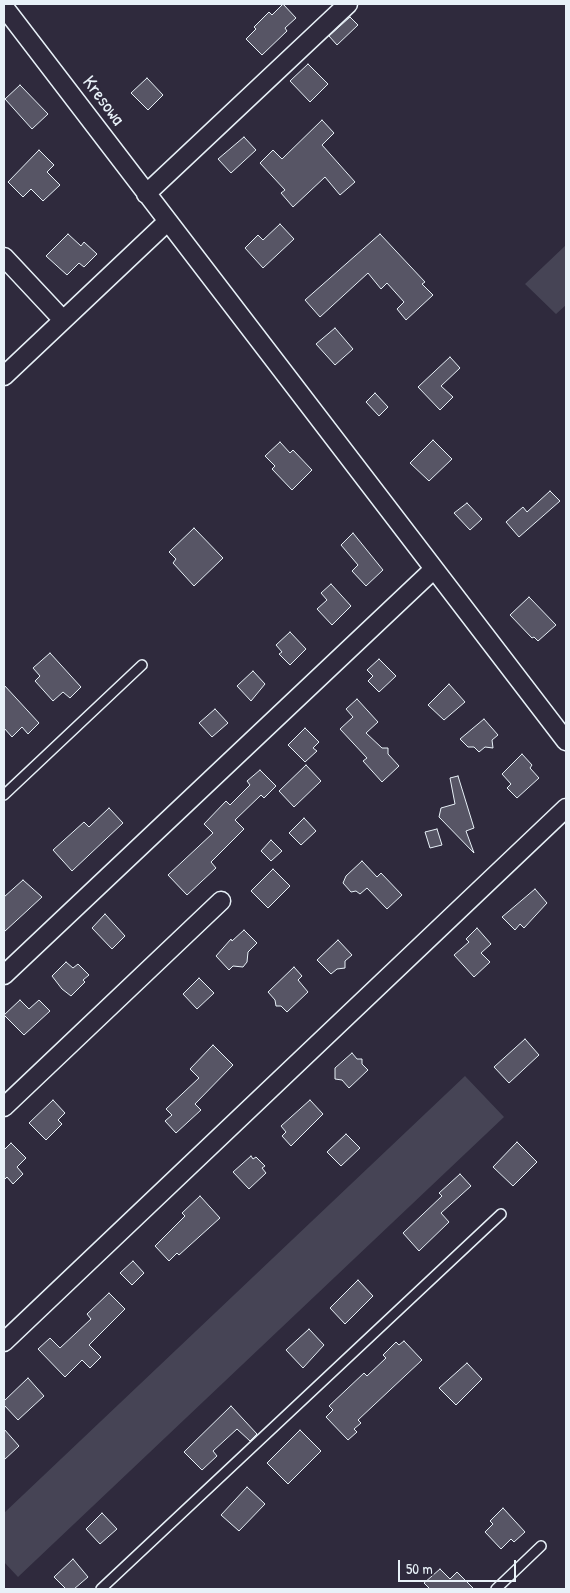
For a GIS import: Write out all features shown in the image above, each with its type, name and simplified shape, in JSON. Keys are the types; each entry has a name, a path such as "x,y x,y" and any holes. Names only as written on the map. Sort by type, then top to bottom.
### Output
{"street":[{"path":"146,194 348,4"},
{"name":"Kresowa","path":"4,8 566,741"},
{"path":"4,376 167,222"},
{"path":"4,257 63,320"},
{"path":"4,975 434,569"},
{"path":"4,1342 566,808"},
{"path":"4,1107 221,901"}],"lane":[{"path":"4,795 142,665"},
{"path":"101,1589 501,1214"},
{"path":"496,1589 542,1546"}],"shaded area":[{"path":"566,245 566,305 556,314 525,284"},
{"path":"465,1076 504,1117 18,1577 4,1562 4,1513"}],"building":[{"path":"283,4 296,18 285,28 287,31 262,55 246,39 256,29 254,27 269,12 272,15"},
{"path":"350,17 358,25 337,45 329,36"},
{"path":"308,64 328,84 310,102 290,81"},
{"path":"147,78 163,95 148,110 131,93"},
{"path":"20,85 48,114 32,129 5,99"},
{"path":"322,120 334,133 322,145 355,182 340,195 325,177 293,207 281,193 285,190 260,163 273,150 282,159"},
{"path":"244,137 256,150 231,173 218,159"},
{"path":"39,150 54,165 47,172 60,185 43,201 31,189 23,197 8,182"},
{"path":"280,224 294,239 263,268 245,248 258,235 263,240"},
{"path":"68,234 81,246 84,242 97,254 84,267 79,263 67,275 46,256"},
{"path":"380,234 425,282 422,284 433,295 406,320 397,309 404,302 387,283 381,289 368,273 320,317 305,300"},
{"path":"335,328 353,349 335,365 316,344"},
{"path":"450,357 460,368 441,386 453,397 440,410 418,387"},
{"path":"375,393 388,407 379,416 366,402"},
{"path":"433,440 452,459 429,481 410,463"},
{"path":"280,442 290,453 293,450 312,470 292,490 272,469 275,466 265,456"},
{"path":"550,491 560,501 519,537 506,522 523,507 527,512"},
{"path":"467,503 482,519 470,530 454,513"},
{"path":"194,528 223,558 194,586 173,563 176,559 169,552"},
{"path":"353,533 383,570 366,586 352,571 358,565 341,545"},
{"path":"331,584 351,606 332,625 317,609 327,600 321,593"},
{"path":"529,597 556,625 538,641 534,637 532,638 510,615"},
{"path":"290,632 306,649 290,665 279,654 282,652 276,645"},
{"path":"50,653 81,687 70,698 63,692 53,701 35,681 40,676 33,668"},
{"path":"379,659 396,676 379,692 368,681 373,676 367,670"},
{"path":"253,671 265,684 251,701 237,686"},
{"path":"449,684 465,702 444,720 428,705"},
{"path":"4,685 39,723 28,734 22,727 12,737 4,728"},
{"path":"357,699 378,722 366,733 382,748 388,748 388,754 399,766 382,782 363,761 367,758 340,729 353,717 346,709"},
{"path":"215,709 228,723 212,737 199,723"},
{"path":"484,719 498,735 492,740 493,748 485,747 479,752 474,747 468,747 460,739"},
{"path":"305,728 319,742 313,748 317,751 305,762 288,745"},
{"path":"522,754 532,765 530,768 539,778 517,798 507,788 511,784 502,774"},
{"path":"306,765 321,781 294,807 279,791"},
{"path":"260,770 276,786 264,798 261,795 235,820 244,829 211,862 216,868 187,895 168,875 213,833 204,824 226,801 230,805 250,785 247,781"},
{"path":"458,776 474,828 466,831 474,853 439,817 441,808 455,804 450,778"},
{"path":"109,808 123,823 72,871 53,850 84,822 89,827"},
{"path":"304,818 316,831 301,845 289,833"},
{"path":"437,829 442,845 430,848 425,832"},
{"path":"271,840 282,851 271,861 261,851"},
{"path":"362,861 377,877 381,873 402,895 387,909 367,888 360,894 356,891 351,892 343,883 346,876"},
{"path":"273,869 290,886 268,908 251,891"},
{"path":"23,880 42,897 4,932 4,897"},
{"path":"535,889 547,903 524,928 520,924 515,930 502,917"},
{"path":"105,914 125,936 112,949 92,928"},
{"path":"477,928 491,944 481,953 490,962 474,977 454,955 469,942 466,939"},
{"path":"244,930 257,943 248,952 247,962 243,967 233,966 229,970 216,956 231,939 232,941"},
{"path":"338,940 352,955 345,961 345,968 337,969 331,974 317,960"},
{"path":"66,962 73,968 78,964 89,975 83,980 85,982 71,996 62,989 52,976"},
{"path":"294,967 302,976 298,980 308,992 287,1012 281,1006 276,1006 275,1000 268,992"},
{"path":"199,978 214,993 197,1009 183,994"},
{"path":"20,1000 29,1009 39,1000 50,1011 24,1035 4,1015"},
{"path":"525,1039 539,1055 509,1083 494,1067"},
{"path":"213,1045 233,1065 195,1104 201,1110 176,1133 165,1121 172,1115 166,1109 199,1078 190,1069"},
{"path":"352,1053 357,1059 362,1059 362,1064 368,1070 349,1088 342,1080 335,1079 335,1068"},
{"path":"53,1100 65,1113 58,1120 62,1124 46,1140 29,1123"},
{"path":"310,1100 323,1114 291,1146 282,1136 286,1132 281,1126"},
{"path":"346,1134 360,1148 341,1166 327,1152"},
{"path":"517,1142 537,1162 513,1186 493,1167"},
{"path":"11,1143 26,1158 17,1167 23,1174 13,1184 7,1177 4,1180 4,1150"},
{"path":"251,1156 253,1159 256,1157 265,1166 262,1168 266,1173 249,1189 233,1172"},
{"path":"460,1174 471,1186 441,1213 449,1222 419,1251 403,1233 442,1196 439,1193"},
{"path":"200,1196 220,1218 179,1255 177,1253 169,1261 155,1246 185,1216 182,1213"},
{"path":"133,1261 144,1273 132,1285 120,1273"},
{"path":"358,1280 373,1296 345,1324 330,1308"},
{"path":"109,1293 125,1309 89,1345 101,1357 90,1368 82,1360 65,1377 38,1349 50,1338 60,1348 91,1319 87,1314"},
{"path":"309,1329 324,1345 303,1368 286,1350"},
{"path":"404,1341 422,1360 358,1420 361,1423 354,1429 357,1432 348,1440 326,1417 333,1410 329,1406 364,1373 367,1376 386,1358 383,1355 396,1342 399,1345"},
{"path":"467,1363 482,1379 456,1405 439,1388"},
{"path":"28,1378 44,1396 18,1420 4,1405 4,1401"},
{"path":"231,1406 257,1434 250,1441 237,1429 213,1451 217,1456 202,1470 184,1452"},
{"path":"4,1429 19,1446 4,1460"},
{"path":"300,1430 321,1451 288,1484 267,1463"},
{"path":"247,1487 265,1504 239,1531 221,1515"},
{"path":"503,1508 525,1532 514,1542 511,1539 501,1549 485,1532 493,1524 490,1521"},
{"path":"102,1513 117,1529 100,1544 86,1529"},
{"path":"73,1559 88,1577 74,1589 66,1589 54,1577"},
{"path":"440,1569 450,1579 457,1572 474,1589 430,1589 424,1583"}]}
